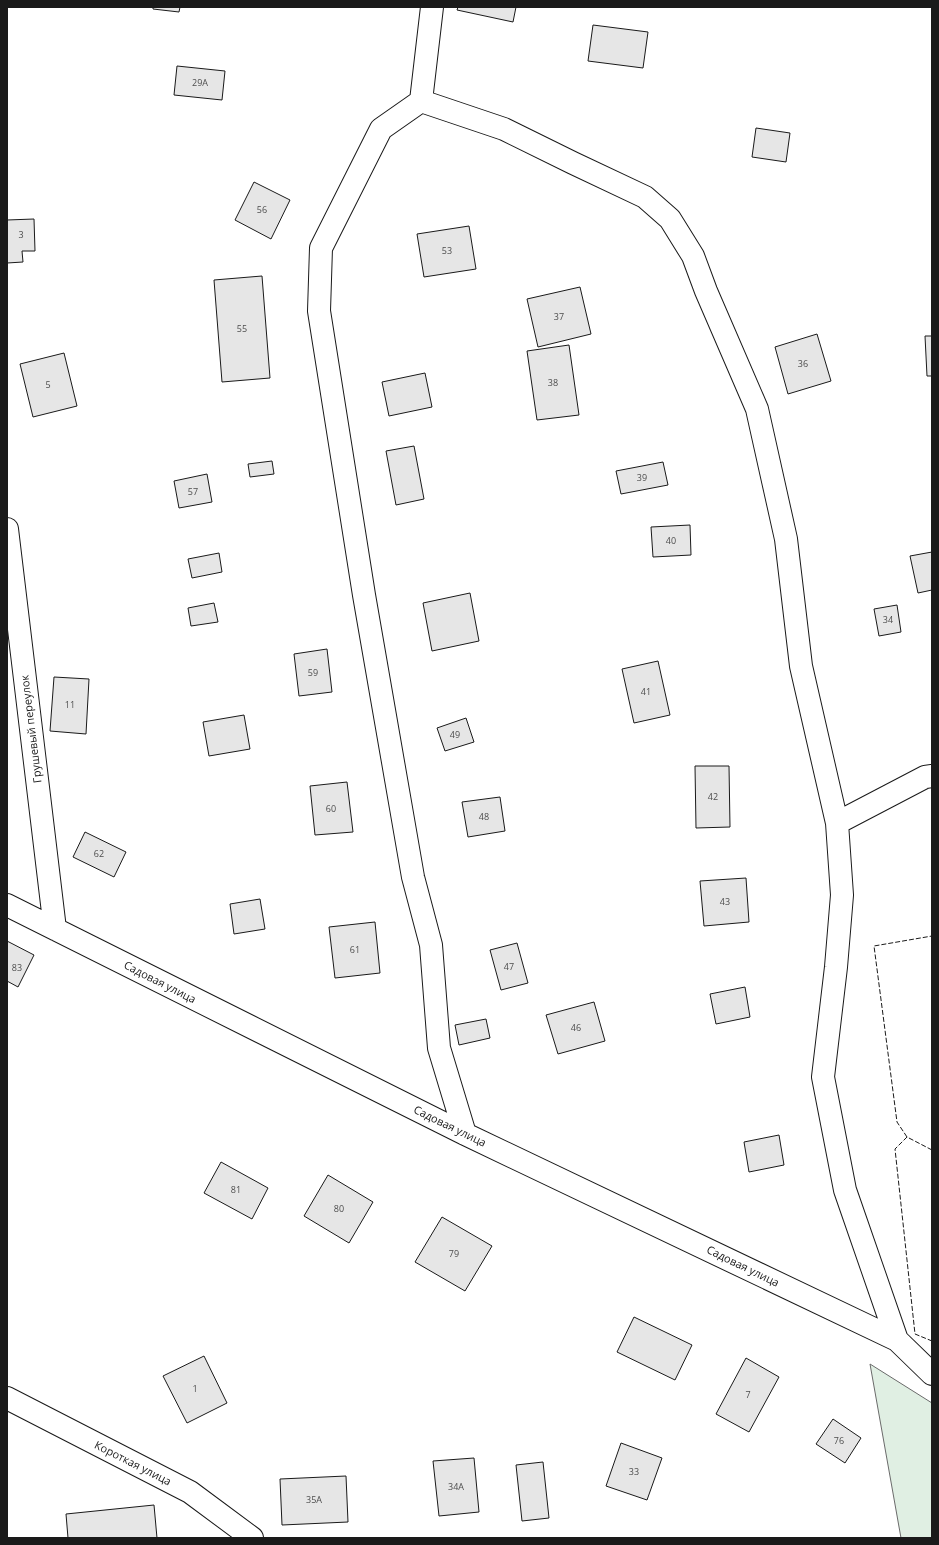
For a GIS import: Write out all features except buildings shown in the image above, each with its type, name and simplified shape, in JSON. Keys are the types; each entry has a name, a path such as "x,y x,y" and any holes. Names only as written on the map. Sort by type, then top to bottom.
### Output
{"street":[{"path":"432,7 421,101 381,129 321,248 319,311 363,587 410,862 431,945 439,1048 465,1134"},
{"path":"421,101 504,129 645,197 670,219 693,256 706,291 757,409 786,539 801,666 837,823 842,895 836,967 823,1077 845,1190 897,1340 932,1374"},
{"name":"Грушевый переулок","path":"7,529 55,929"},
{"path":"837,823 925,777 932,776"},
{"name":"Садовая улица","path":"7,905 465,1134 897,1340"},
{"name":"Короткая улица","path":"7,1398 190,1492 252,1538"}],"green space":[{"path":"870,1364 932,1403 932,1538 901,1538"}],"fence":[{"path":"907,1137 897,1122 874,946 932,936"},
{"path":"932,1150 907,1137 895,1149 915,1334 932,1341"}]}
